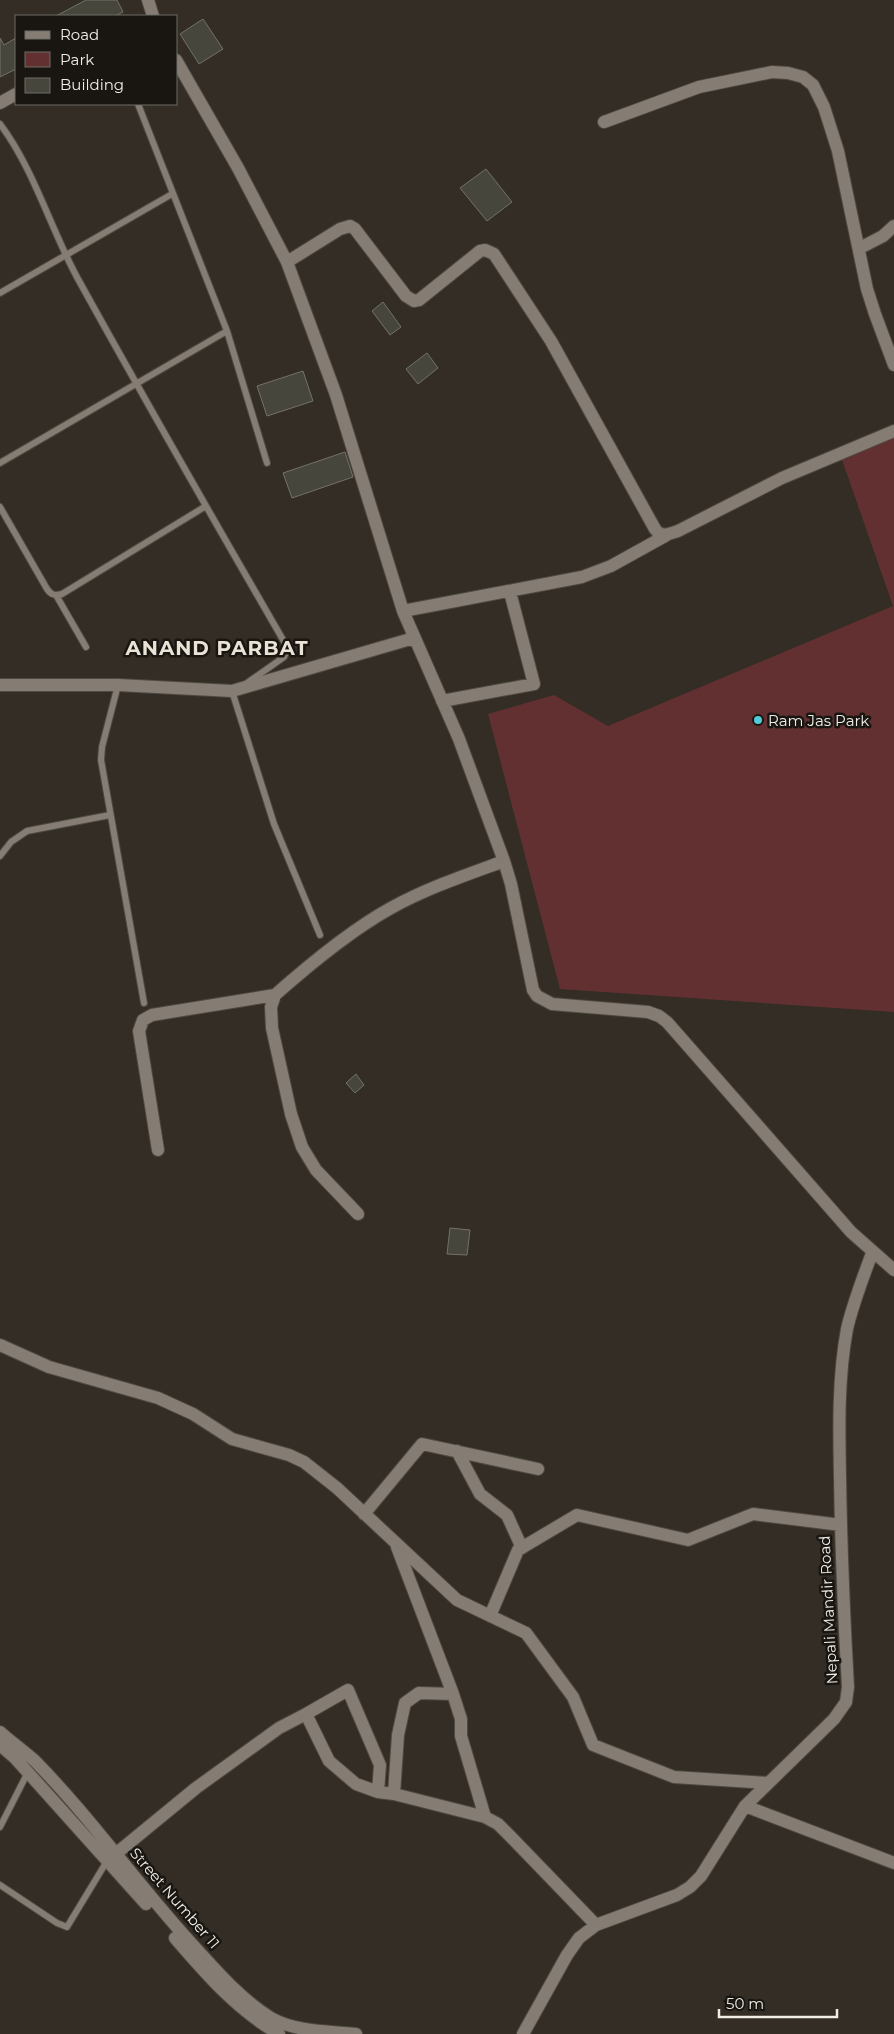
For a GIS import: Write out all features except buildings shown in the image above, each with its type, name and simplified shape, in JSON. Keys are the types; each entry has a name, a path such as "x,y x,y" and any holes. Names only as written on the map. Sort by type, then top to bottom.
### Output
{"street":[{"path":"148,0 154,15"},
{"path":"178,63 238,168 287,262 336,395 403,611 464,751 504,861 511,884 533,990 537,996 552,1004 648,1012 659,1016 699,1057 851,1232 872,1253 894,1270"},
{"path":"604,122 699,87 723,81 772,72 788,73 803,77 812,85 824,107 838,151 868,290 894,364"},
{"path":"0,103 15,95"},
{"path":"287,262 340,229 350,226 355,229 406,296 414,301 419,300 480,251 485,250 494,254 550,341 658,532 667,535"},
{"path":"860,248 883,236 894,226"},
{"path":"403,611 510,592 582,577 599,571 782,478 894,431"},
{"path":"442,701 534,684 510,592"},
{"path":"0,685 118,685 235,690 414,638"},
{"path":"158,1150 140,1031 142,1020 152,1015 275,995 352,933 392,908 449,881 504,861"},
{"path":"275,995 270,1016 272,1028 291,1114 302,1147 316,1170 358,1214"},
{"name":"Nepali Mandir Road","path":"523,2034 567,1955 579,1938 596,1925 677,1895 690,1887 701,1876 745,1806 834,1719 846,1702 848,1687 840,1525 840,1439 843,1358 848,1328 857,1295 872,1253"},
{"path":"0,1345 49,1367 158,1398 193,1414 232,1439 304,1462 337,1488 457,1600 526,1633 573,1697 593,1745 674,1778 768,1783"},
{"path":"364,1514 422,1444 538,1468"},
{"path":"457,1451 480,1494 507,1515 522,1548"},
{"path":"490,1616 518,1550 577,1515 688,1540 753,1514 840,1525"},
{"path":"396,1544 453,1694 461,1719 461,1736 485,1817"},
{"path":"111,1857 196,1788 279,1728 348,1690 380,1764 378,1792"},
{"path":"394,1794 398,1735 405,1703 419,1694 453,1694"},
{"path":"306,1714 329,1761 356,1784 378,1792 394,1794 485,1817 498,1824 596,1925"},
{"name":"Street Number 11","path":"0,1732 40,1768 80,1811 111,1857 212,1981 247,2012 279,2034"},
{"name":"Street Number 11","path":"0,1746 15,1758 111,1857 241,1995 257,2008 272,2018 298,2028 356,2034"},
{"path":"745,1806 894,1863"}],"lane":[{"path":"138,105 227,331 267,463"},
{"path":"0,124 10,137 65,254 136,385 286,645 287,651 284,657 235,690 274,824 320,936"},
{"path":"0,293 172,194"},
{"path":"0,463 227,331"},
{"path":"0,507 50,593 56,595 62,594 206,506"},
{"path":"56,595 86,647"},
{"path":"118,685 102,747 101,760 144,1003"},
{"path":"0,856 12,842 27,831 110,814"},
{"path":"0,1828 28,1772"},
{"path":"0,1885 57,1923 67,1927 111,1857"}],"green space":[{"name":"Ram Jas Park","path":"894,436 894,1012 560,989 488,714 554,695 608,726 893,606 840,454"}],"place":[{"name":"Ram Jas Park","path":"758,720"}],"district":[{"name":"ANAND PARBAT","path":"217,648"}]}
